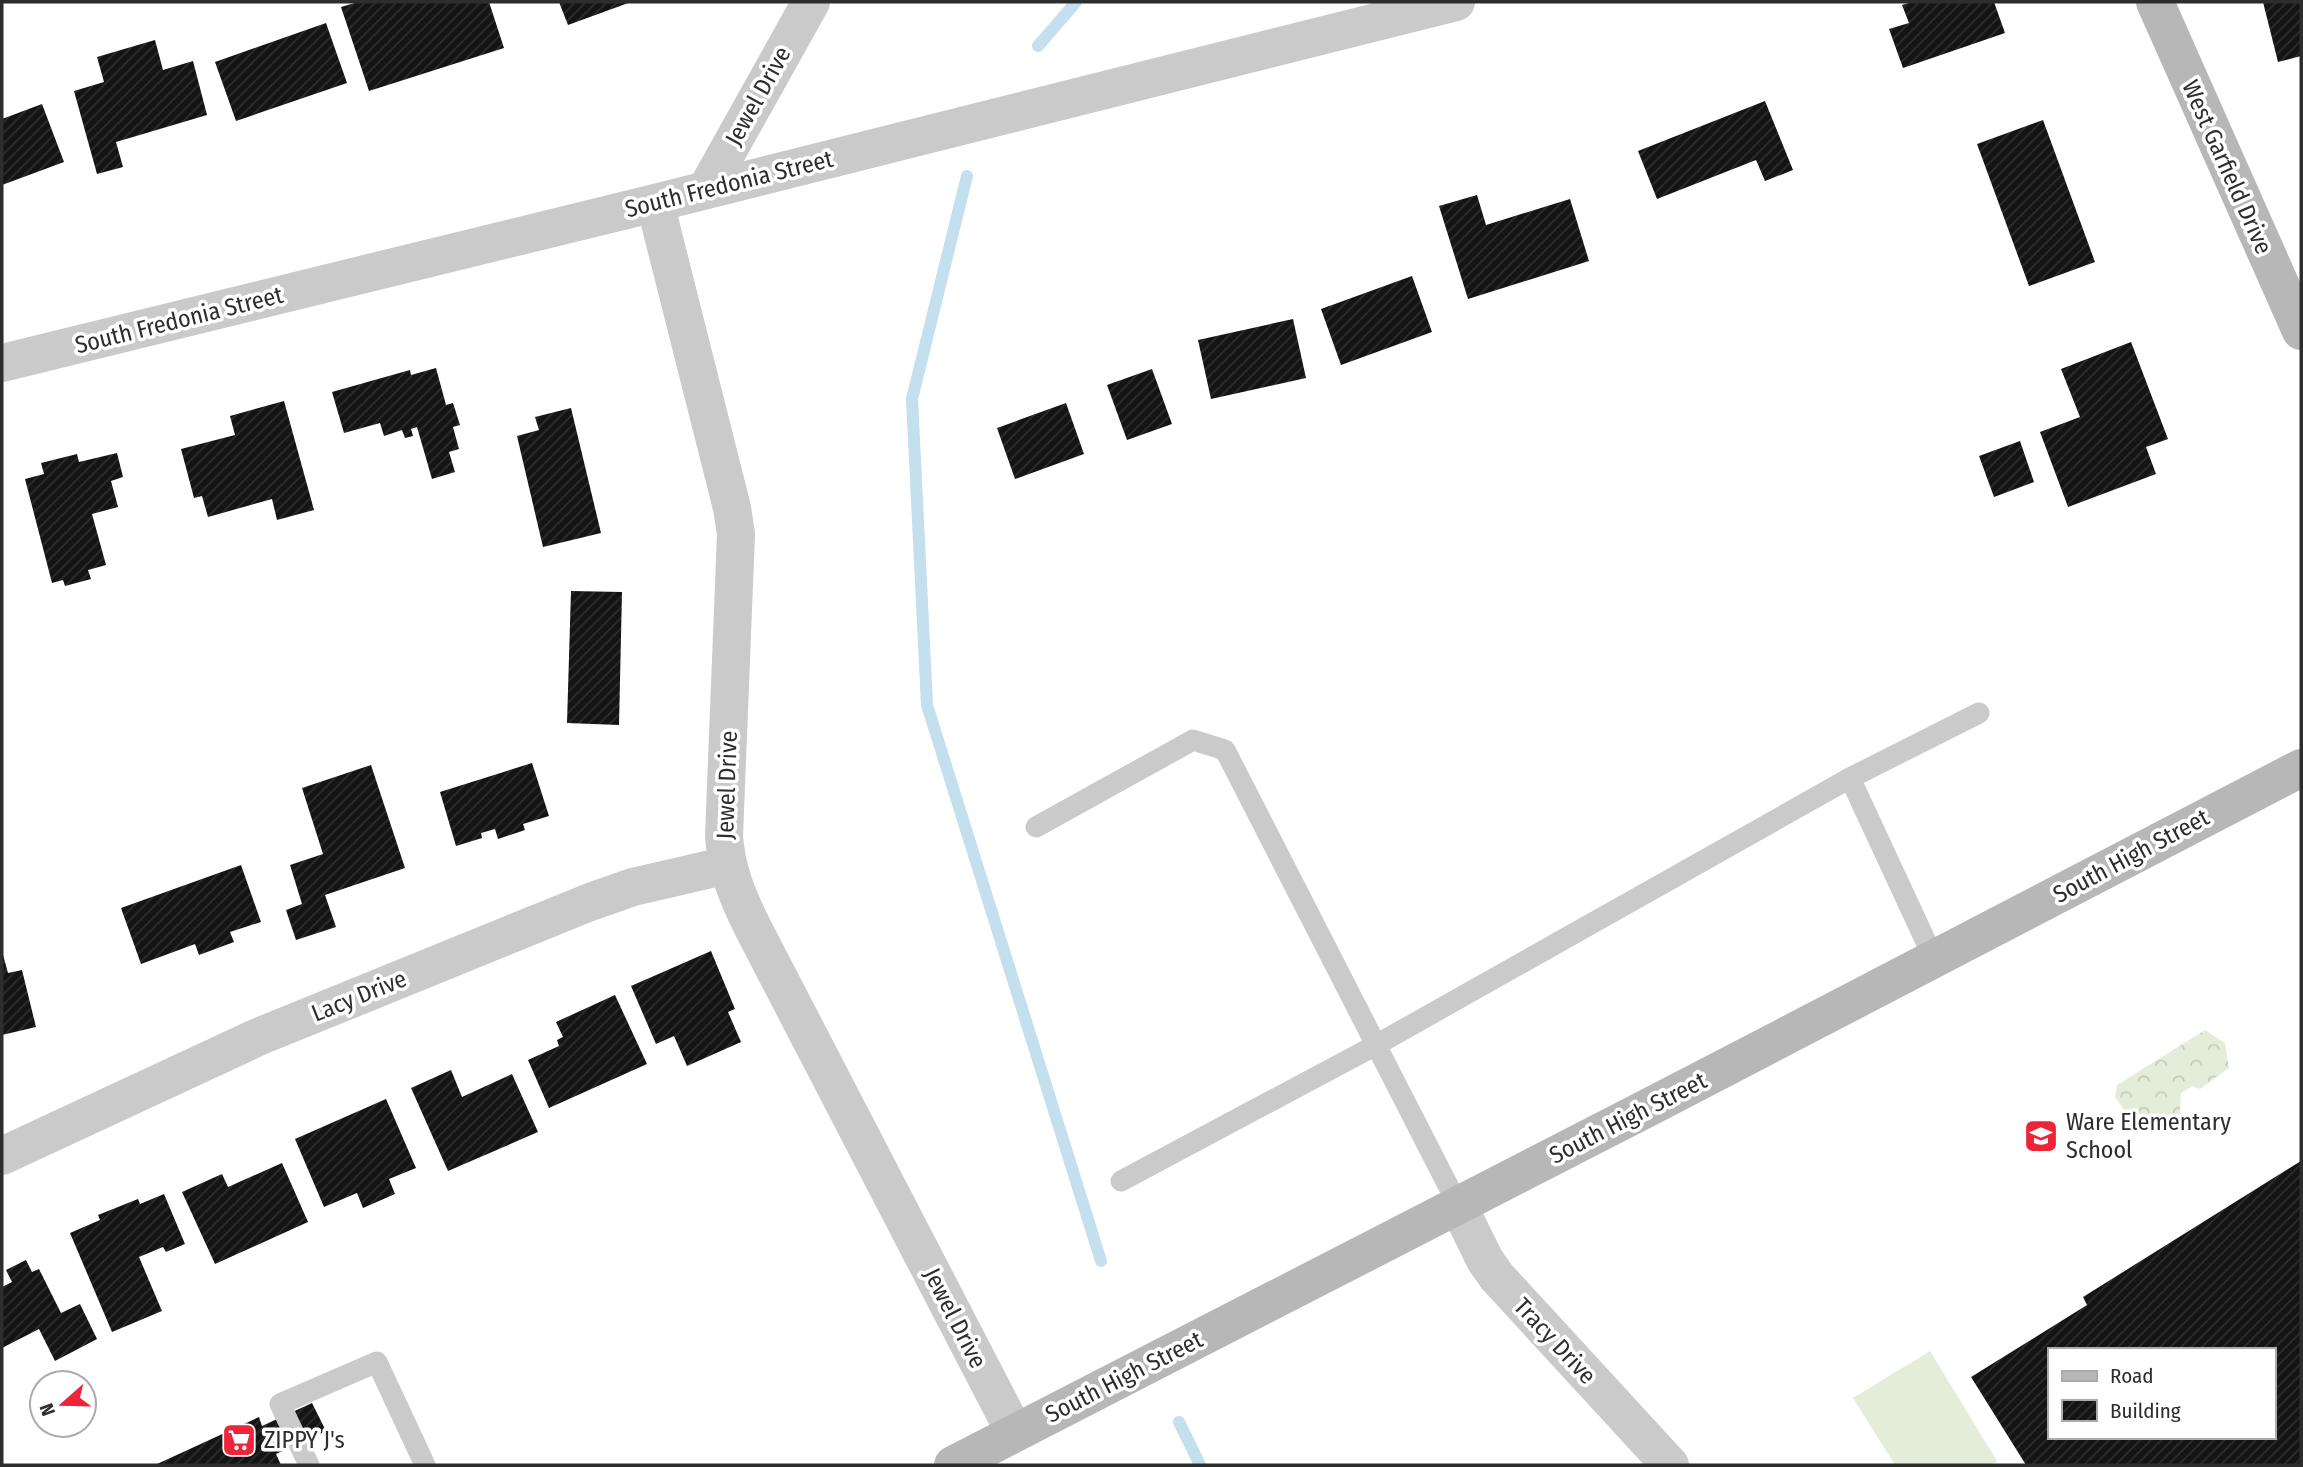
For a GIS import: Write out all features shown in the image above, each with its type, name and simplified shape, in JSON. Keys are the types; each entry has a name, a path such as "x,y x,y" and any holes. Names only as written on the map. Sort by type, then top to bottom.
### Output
{"main road":[{"name":"West Garfield Drive","path":"2155,2 2301,331"},
{"name":"South High Street","path":"953,1465 2301,768"}],"street":[{"name":"Jewel Drive","path":"706,190 811,2"},
{"name":"South Fredonia Street","path":"2,363 1456,2"},
{"name":"Jewel Drive","path":"655,203 732,508 736,534 724,836 728,865 749,920 1015,1433"},
{"name":"Lacy Drive","path":"2,1156 258,1037 590,902 633,887 728,865"},
{"name":"Tracy Drive","path":"1458,1205 1485,1260 1497,1277 1670,1465"}],"lane":[{"path":"1121,1181 1376,1045 1850,778 1979,713"},
{"path":"1035,827 1193,740 1225,750 1458,1205"},
{"path":"1850,778 1934,959"},
{"path":"309,1465 281,1404 377,1362 425,1465"}],"green space":[{"path":"2205,1030 2225,1043 2229,1068 2200,1089 2192,1086 2181,1093 2180,1114 2160,1126 2129,1117 2115,1097 2117,1085"},
{"path":"1930,1351 1997,1461 1990,1465 1895,1465 1853,1398"}],"building":[{"path":"358,2 489,2 504,48 369,91 341,7"},
{"path":"559,2 631,2 568,25"},
{"path":"1912,2 1994,2 2005,33 1903,68 1889,29 1909,23 1902,5"},
{"path":"2263,2 2301,2 2301,56 2278,62"},
{"path":"326,23 347,83 236,121 215,62"},
{"path":"155,40 163,70 193,61 207,115 116,142 123,167 97,174 74,91 104,82 97,57"},
{"path":"1765,101 1793,170 1765,181 1756,160 1657,199 1638,151"},
{"path":"42,104 64,162 2,185 2,119"},
{"path":"2043,120 2095,262 2029,286 1977,144"},
{"path":"1477,195 1486,225 1570,199 1589,261 1468,299 1439,206"},
{"path":"1412,276 1432,332 1341,365 1321,309"},
{"path":"1293,319 1306,378 1211,399 1198,340"},
{"path":"2131,342 2168,439 2146,447 2156,474 2068,507 2040,432 2080,417 2061,369"},
{"path":"436,368 446,405 453,403 460,425 453,427 459,449 449,452 455,472 432,479 417,427 411,429 413,436 405,438 402,430 384,436 380,423 344,433 332,392 410,370 411,375"},
{"path":"1152,369 1172,424 1127,440 1107,385"},
{"path":"284,401 314,510 277,520 272,499 208,517 202,496 194,498 181,449 235,435 230,416"},
{"path":"1066,403 1084,454 1015,479 997,428"},
{"path":"571,408 601,533 543,547 517,436 539,430 535,417"},
{"path":"2020,441 2034,482 1994,497 1979,456"},
{"path":"117,453 123,477 111,481 118,507 92,514 106,565 88,570 91,579 65,586 63,580 52,583 25,479 44,474 41,463 77,454 79,462"},
{"path":"571,591 622,592 619,725 567,723"},
{"path":"532,763 549,816 523,824 525,830 498,839 495,829 481,833 482,838 456,846 440,792"},
{"path":"371,765 405,868 325,895 336,927 296,940 286,910 302,904 290,865 323,854 302,788"},
{"path":"241,865 261,922 230,932 234,942 199,955 195,944 141,964 121,908"},
{"path":"2,951 8,973 22,970 36,1027 2,1035"},
{"path":"711,951 735,1009 728,1012 741,1042 687,1066 674,1036 656,1044 631,986"},
{"path":"615,995 647,1064 549,1108 528,1060 559,1046 557,1040 563,1037 556,1022"},
{"path":"451,1070 462,1097 512,1074 538,1132 448,1171 411,1088"},
{"path":"386,1099 416,1168 389,1179 395,1194 363,1208 357,1193 324,1207 295,1139"},
{"name":"Ware Elementary School","path":"2301,1161 2301,1465 2026,1465 1971,1377 2087,1305 2083,1297"},
{"path":"282,1163 308,1222 215,1264 182,1192 222,1174 228,1187"},
{"path":"164,1194 185,1244 166,1252 163,1247 139,1257 162,1311 112,1332 70,1233 100,1220 98,1215 138,1199 140,1204"},
{"path":"26,1260 32,1272 39,1269 61,1313 80,1304 97,1339 55,1361 39,1329 2,1348 2,1287 12,1282 6,1270"},
{"name":"ZIPPY J's","path":"312,1403 326,1431 276,1454 281,1465 155,1465 259,1417 262,1426"}],"waterway":[{"path":"1038,46 1076,2"},
{"path":"967,176 912,399 927,705 1101,1261"},
{"path":"1179,1422 1200,1465"}],"place":[{"name":"Ware Elementary School","path":"2041,1136"},
{"name":"ZIPPY J's","path":"239,1440"}]}
